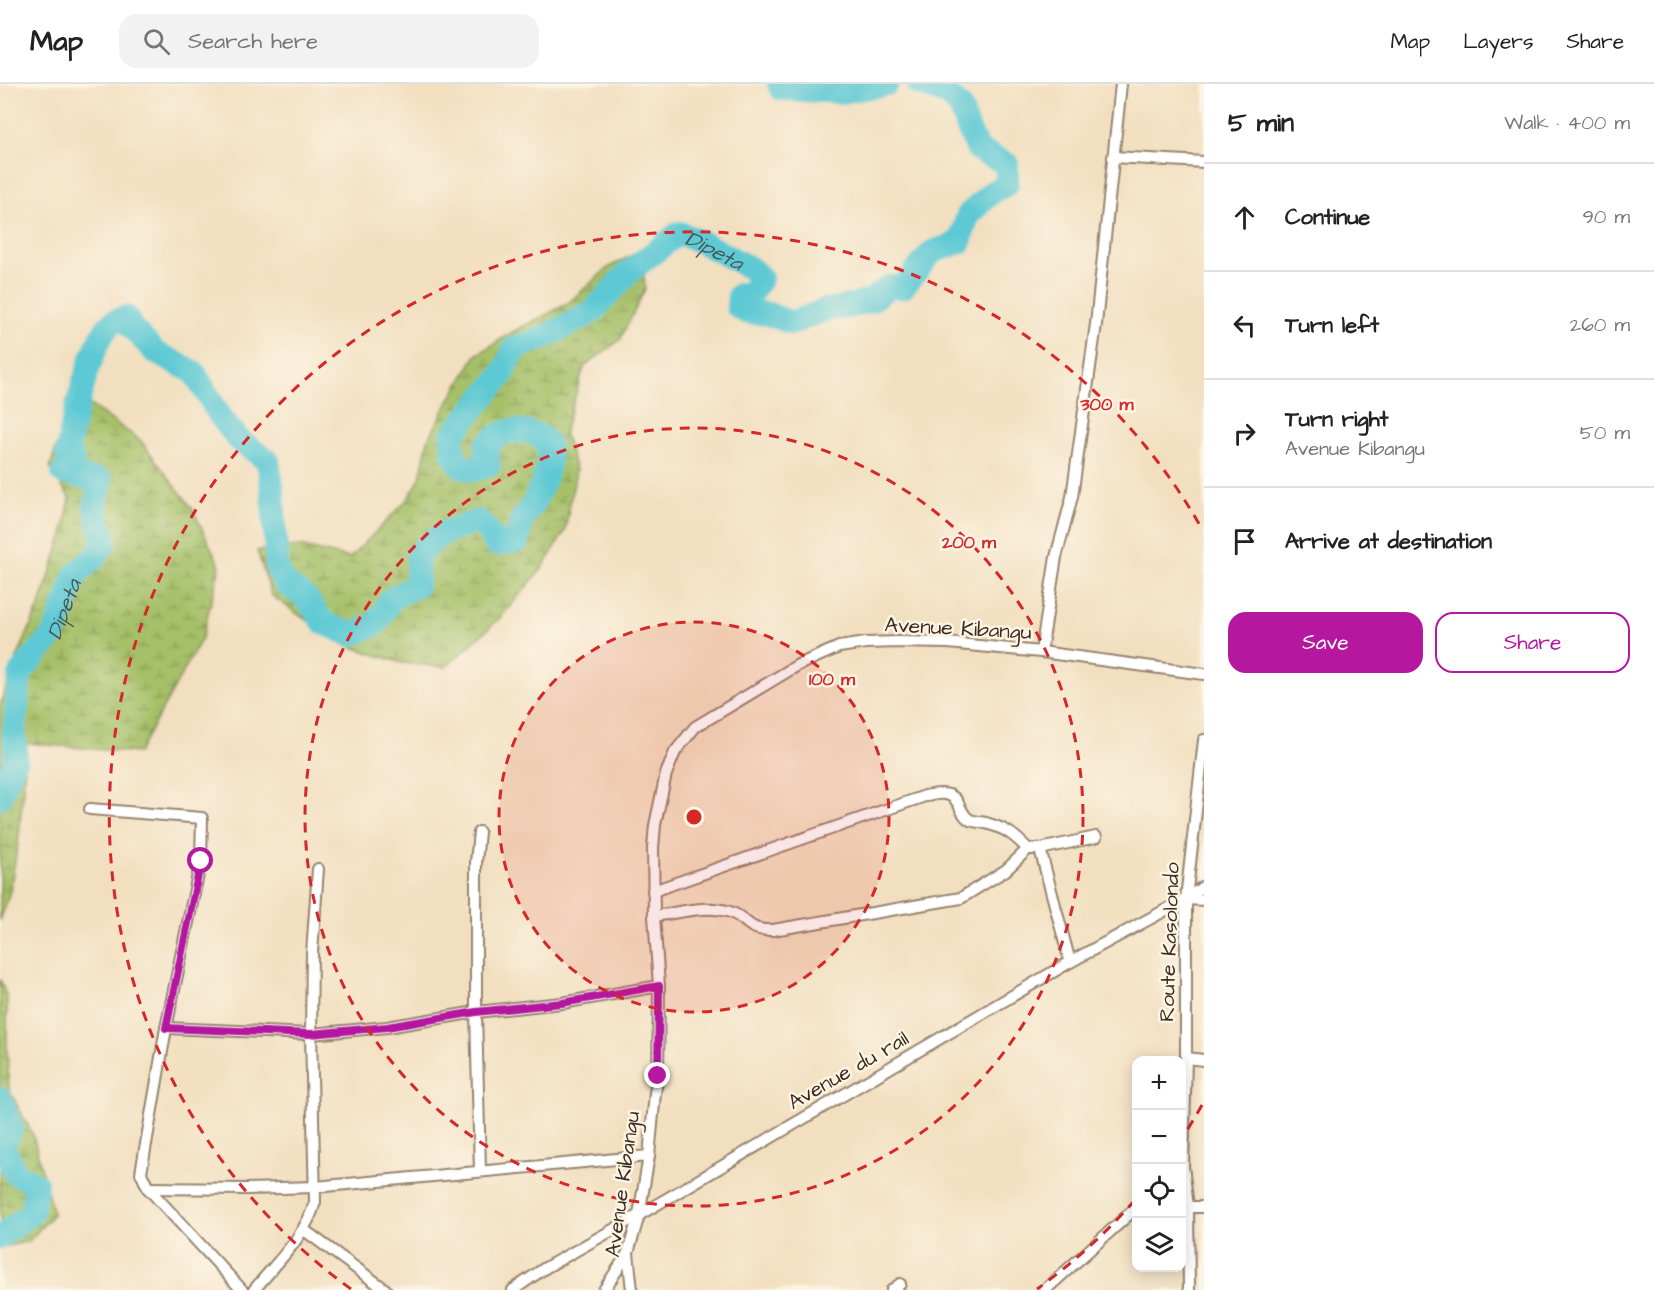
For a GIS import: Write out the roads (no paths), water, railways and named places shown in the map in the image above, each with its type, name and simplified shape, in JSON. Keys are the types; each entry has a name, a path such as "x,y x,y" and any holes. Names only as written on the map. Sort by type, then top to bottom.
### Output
{"street":[{"path":"1041,652 1056,557 1072,497 1096,324 1121,84"},
{"path":"1113,158 1204,162"},
{"name":"Avenue Kibangu","path":"632,1290 628,1253 639,1215 649,1156 658,1076 659,986 653,891 655,825 666,774 675,752 695,727 798,665 839,647 866,643 938,643 1041,652 1204,674"},
{"name":"Route Kasolondo","path":"1186,1056 1186,899 1204,740"},
{"path":"653,891 925,796 951,795 971,820 987,823 1013,833 1034,849 1070,962"},
{"path":"90,809 202,818 201,861 166,1028 141,1173 148,1188 242,1290"},
{"path":"479,832 476,863 476,1012 480,1172"},
{"path":"654,916 718,909 731,912 761,931 961,898 1006,870 1034,849 1096,837"},
{"path":"254,1290 304,1230 315,1202 311,1034 312,953 318,869"},
{"name":"Avenue du rail","path":"513,1290 545,1268 1070,962 1186,899 1204,886"},
{"path":"1186,899 1204,900"},
{"path":"166,1028 311,1034 387,1027 476,1012 562,1003 659,986"},
{"path":"1186,1058 1204,1060"},
{"name":"Route Kasolondo","path":"1182,1164 1184,1110"},
{"path":"148,1188 315,1187 649,1156"},
{"name":"Route Kasolondo","path":"1186,1194 1188,1290"},
{"path":"1188,1207 1204,1207"},
{"path":"1045,1290 1132,1212"},
{"path":"304,1230 386,1290"},
{"path":"604,1290 628,1253"}],"waterway":[{"name":"Dipeta","path":"779,84 782,89 842,92 887,84"},
{"path":"0,797 16,759 14,732 20,673 54,634 76,574 96,556 105,543 95,507 101,481 63,473 73,459 67,453 90,363 97,345 113,322 126,317 132,328 156,353 194,372 220,416 239,440 268,461 273,495 277,568 285,583 307,599 324,623 351,635 376,624 391,599 417,585 418,554 443,533 478,521 496,544 518,541 521,521 543,483 549,461 548,445 542,437 525,431 508,431 496,437 486,446 489,465 474,470 461,466 453,454 452,435 502,375 515,348 541,339 592,312 630,271 679,233 750,268 761,278 752,292 739,295 738,307 746,312 768,314 792,323 824,310 853,306 871,300 889,287 903,287 932,252 960,242 968,215 991,193 1007,184 1007,164 978,150 960,106 946,94 919,84"},
{"name":"Dipeta","path":"0,1099 12,1128 3,1145 15,1173 36,1184 32,1212 0,1237"}]}
